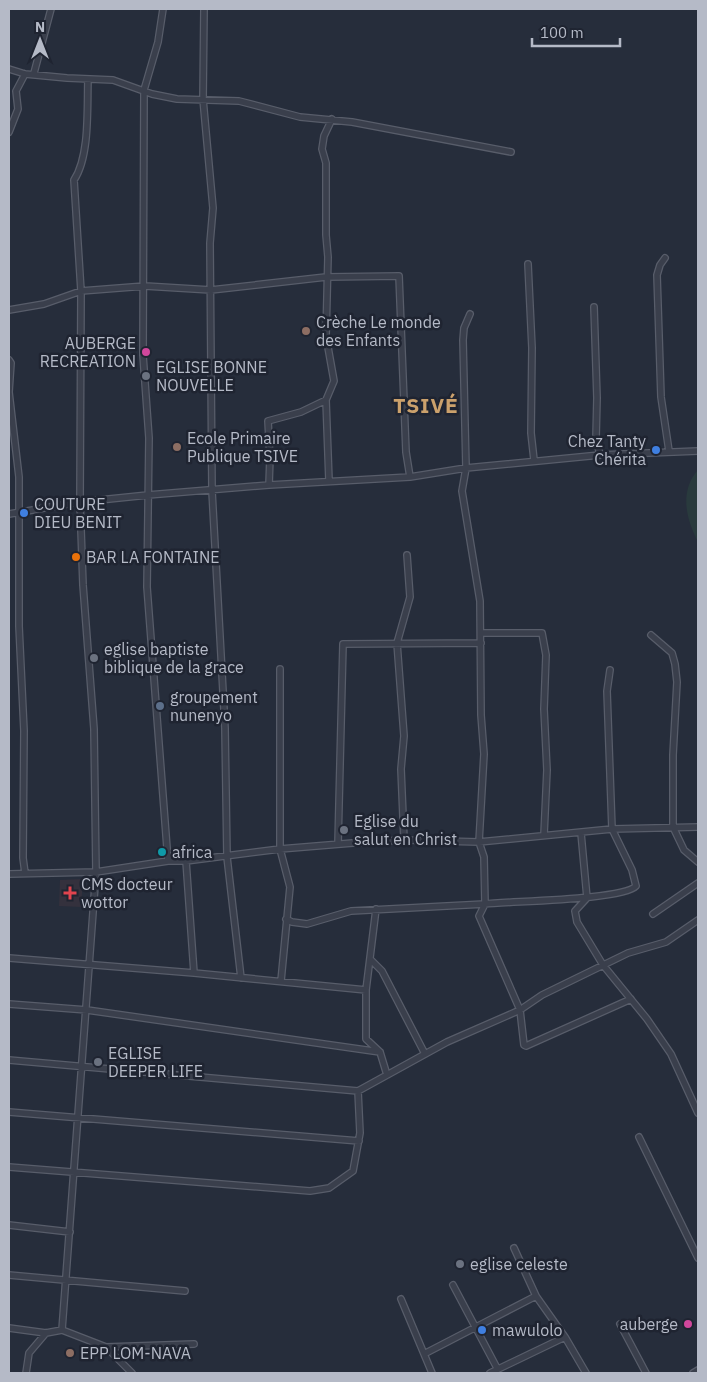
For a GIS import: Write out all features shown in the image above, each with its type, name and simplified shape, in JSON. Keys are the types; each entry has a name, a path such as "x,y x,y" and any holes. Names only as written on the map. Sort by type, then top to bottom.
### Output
{"street":[{"path":"34,73 51,9"},
{"path":"163,9 158,42 144,90 145,286 143,380 149,438 147,587 168,861"},
{"path":"204,9 203,99 213,208 210,243 212,491 225,728 227,857 241,978"},
{"path":"9,69 25,74 34,73 67,78 113,80 177,99 239,101 300,117 332,119 511,152"},
{"path":"9,132 18,109 16,91 25,74"},
{"path":"62,1330 96,872 94,729 83,585 80,502 81,291 74,180 81,170 85,140 88,79"},
{"path":"329,481 326,400 334,381 326,336 328,257 326,236 326,163 322,149 324,136 332,119"},
{"path":"665,258 660,265 657,275 660,398 669,452"},
{"path":"528,264 532,348 531,433 534,460"},
{"path":"9,310 44,304 81,291 145,286 211,290 326,277 399,276 406,452 410,477"},
{"path":"594,307 598,398 596,438 600,454"},
{"path":"470,314 464,328 463,340 466,468 462,491 480,601 484,754 479,842 484,857 485,904 479,916 520,1010 524,1045 530,1046 578,1021 631,999"},
{"path":"9,360 11,363 9,392 19,477 19,626 24,731 23,858 25,873"},
{"path":"269,485 268,421 301,412 326,400"},
{"path":"9,514 20,514 80,502 148,495 269,485 410,477 466,468 600,454 698,451"},
{"path":"404,840 401,769 404,736 397,643 410,597 407,555"},
{"path":"481,634 542,633 546,655 547,770 544,835"},
{"path":"651,635 672,653 675,664 677,682 673,754 673,827 684,850 698,862"},
{"path":"338,844 343,644 481,643"},
{"path":"280,670 280,849 290,887 280,982"},
{"path":"286,919 292,922 307,924 351,911 587,898 620,893 636,886 632,870 612,829 607,691 610,670"},
{"path":"9,874 96,872 168,861 186,862 280,849 338,844 404,840 479,842 612,829 698,827"},
{"path":"581,833 587,898 575,911 574,916 603,965 631,999 671,1054 698,1113"},
{"path":"186,862 194,973"},
{"path":"653,914 698,884"},
{"path":"376,909 366,990 366,1039 380,1052 387,1075"},
{"path":"9,1060 358,1091 425,1054 472,1030 520,1010 542,995 603,965 628,953 666,942 698,920"},
{"path":"9,958 194,973 366,990"},
{"path":"370,959 382,971 425,1054"},
{"path":"9,1004 87,1010 380,1052"},
{"path":"9,1166 248,1187 322,1190 353,1171 359,1141 358,1091"},
{"path":"9,1112 359,1141"},
{"path":"639,1137 698,1258"},
{"path":"9,1225 70,1232"},
{"path":"514,1248 536,1296 565,1337 586,1373"},
{"path":"9,1275 185,1291"},
{"path":"453,1284 474,1329 497,1368"},
{"path":"424,1354 536,1296"},
{"path":"402,1299 432,1373"},
{"path":"620,1324 646,1373"},
{"path":"9,1328 46,1332 62,1330 106,1347 194,1344"},
{"path":"26,1373 29,1353 46,1332"},
{"path":"490,1373 565,1337"},
{"path":"106,1347 132,1373"},
{"path":"693,1373 698,1370"}],"shaded area":[{"path":"698,470 698,542 690,524 686,496 692,478"},
{"name":"CMS docteur wottor","path":"83,879 81,907 59,906 60,880"}],"place":[{"name":"Crèche Le monde des Enfants","path":"306,331"},
{"name":"AUBERGE RECREATION","path":"146,352"},
{"name":"EGLISE BONNE NOUVELLE","path":"146,376"},
{"name":"Ecole Primaire Publique TSIVE","path":"177,447"},
{"name":"Chez Tanty Chérita","path":"656,450"},
{"name":"COUTURE DIEU BENIT","path":"24,513"},
{"name":"BAR LA FONTAINE","path":"76,557"},
{"name":"eglise baptiste biblique de la grace","path":"94,658"},
{"name":"groupement nunenyo","path":"160,706"},
{"name":"Eglise du salut en Christ","path":"344,830"},
{"name":"africa","path":"162,852"},
{"name":"CMS docteur wottor","path":"70,893"},
{"name":"EGLISE DEEPER LIFE","path":"98,1062"},
{"name":"eglise celeste","path":"460,1264"},
{"name":"auberge","path":"688,1324"},
{"name":"mawulolo","path":"482,1330"},
{"name":"EPP LOM-NAVA","path":"70,1353"}],"district":[{"name":"TSIVÉ","path":"426,406"}]}
